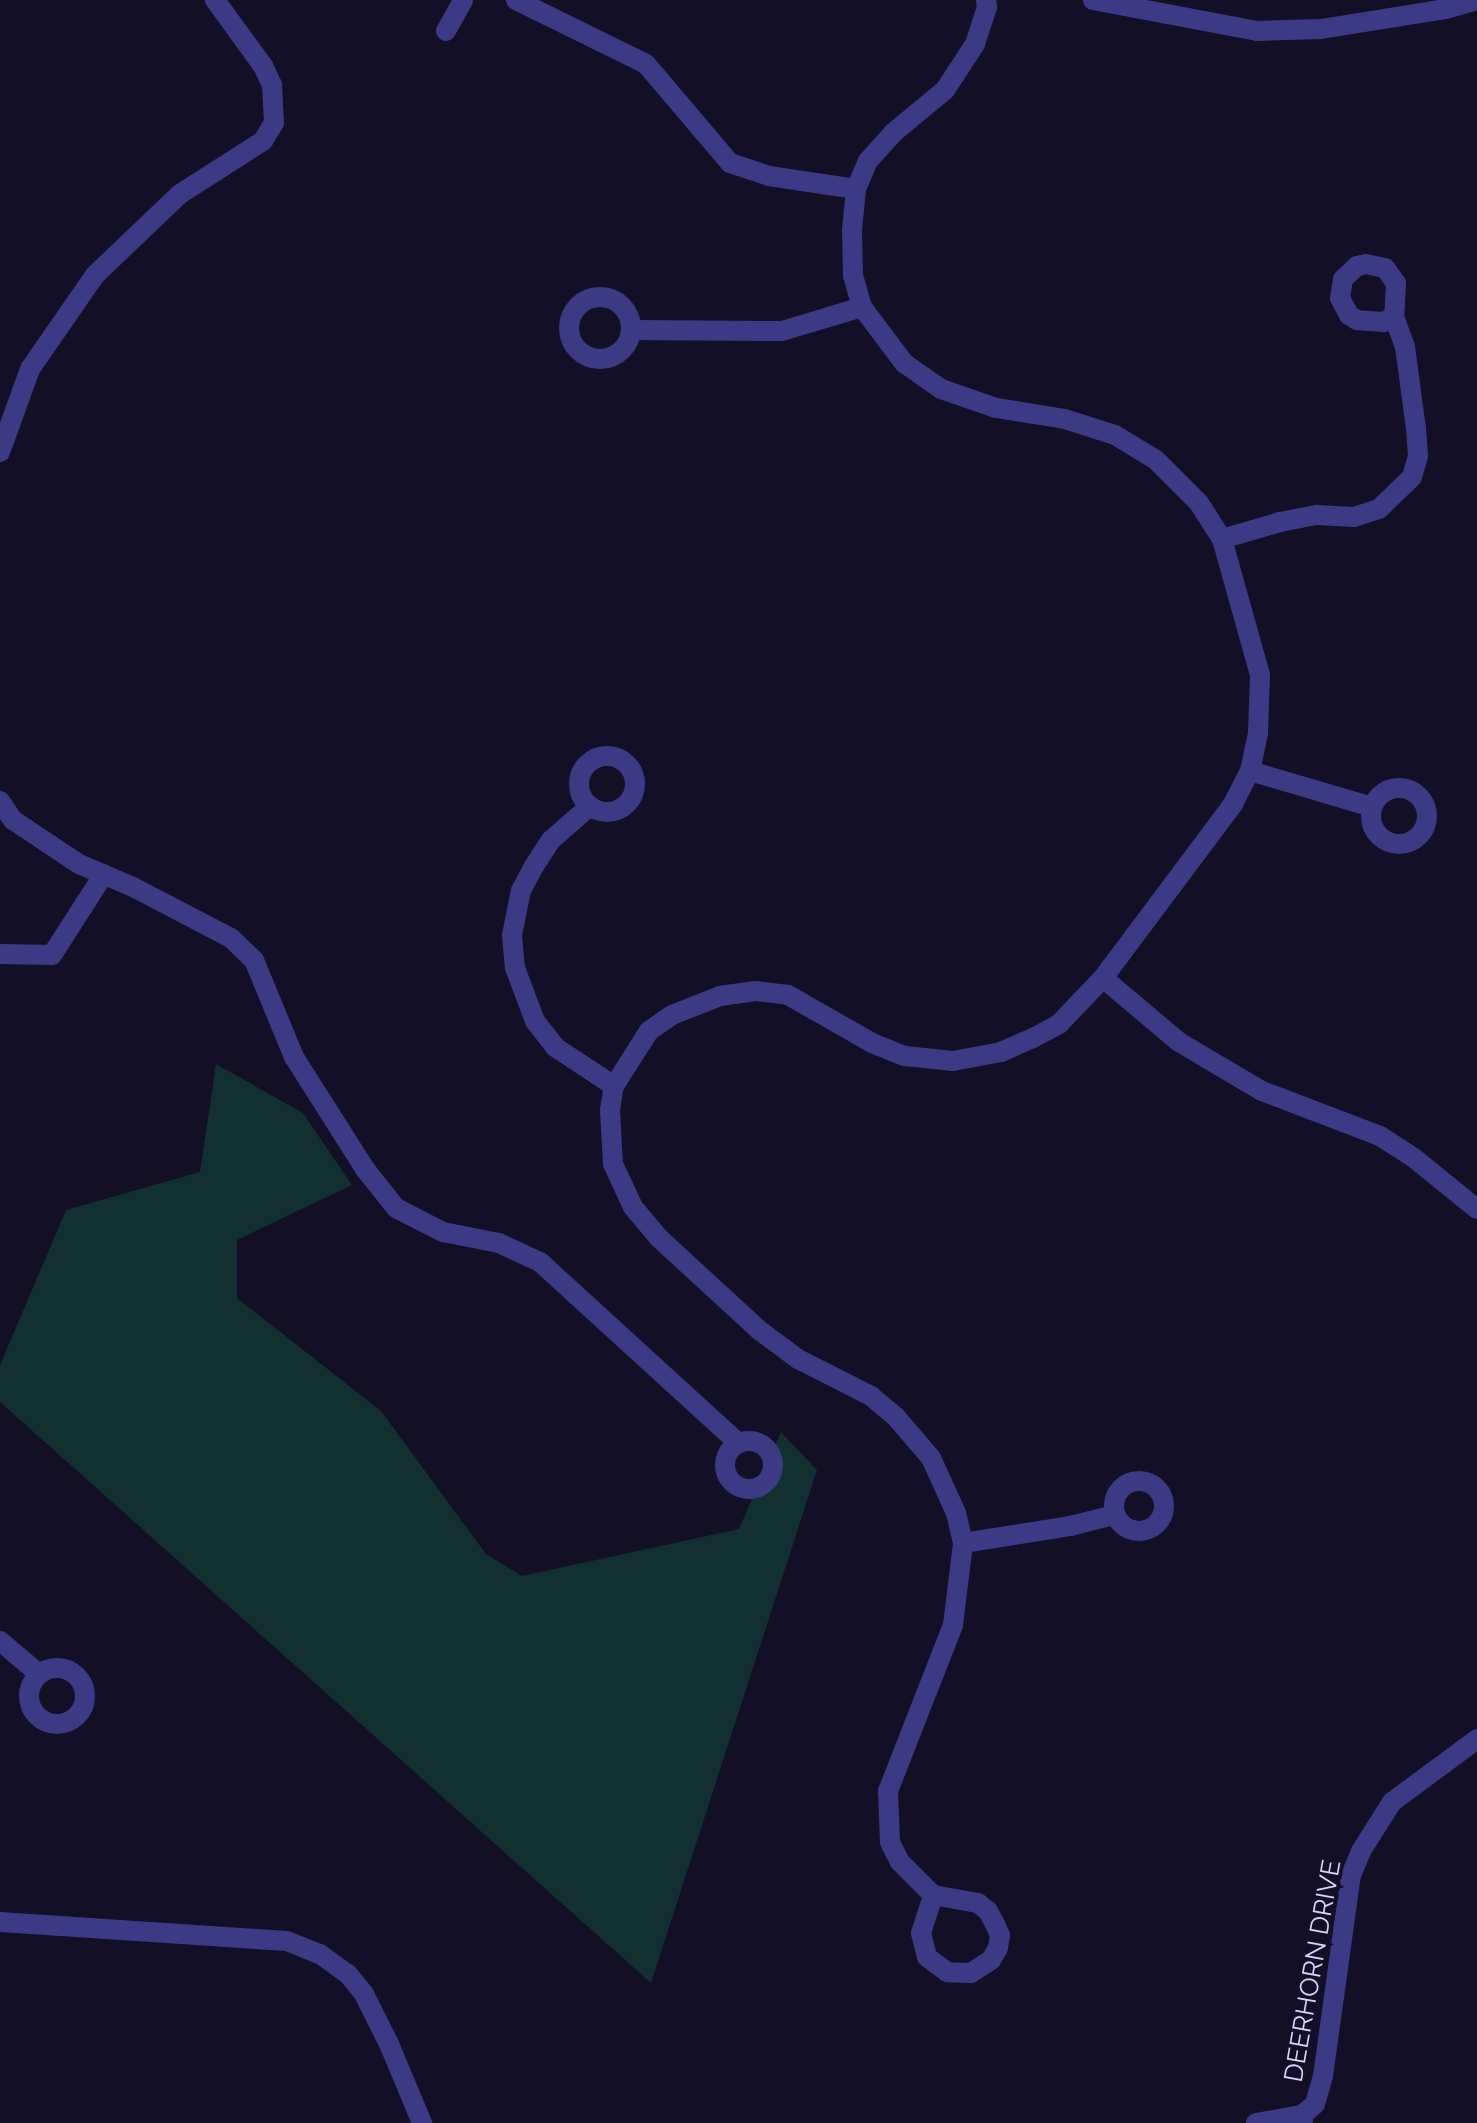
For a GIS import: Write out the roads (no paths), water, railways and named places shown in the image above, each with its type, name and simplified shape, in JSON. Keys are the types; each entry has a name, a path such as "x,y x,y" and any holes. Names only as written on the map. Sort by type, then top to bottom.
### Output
{"street":[{"path":"0,452 30,369 95,275 180,194 263,141 274,123 272,85 263,66 215,0"},
{"path":"446,31 463,0"},
{"path":"516,0 646,64 730,163 769,176 856,189"},
{"path":"933,1895 900,1862 890,1842 888,1791 953,1625 963,1543 956,1513 931,1458 896,1417 871,1396 798,1359 759,1330 659,1238 633,1207 613,1164 610,1110 614,1086 649,1031 672,1015 720,996 756,991 788,995 894,1052 953,1061 1001,1052 1059,1024 1103,978 1233,804 1250,771 1258,733 1260,675 1222,539 1199,503 1156,460 1102,431 1065,419 996,408 941,389 904,363 862,307 853,276 852,230 856,189 868,161 893,133 945,90 975,44 987,7 986,0"},
{"path":"1093,0 1257,31 1336,27 1477,0"},
{"path":"631,330 782,331 862,307"},
{"path":"1222,539 1280,522 1317,515 1354,517 1379,509 1412,477 1418,456 1416,429 1405,347 1394,316"},
{"path":"1250,771 1372,807"},
{"path":"0,801 13,820 35,837 231,938 254,960 294,1057 365,1169 396,1208 443,1232 499,1243 540,1262 738,1443"},
{"path":"590,806 551,840 534,866 521,890 512,935 515,968 535,1021 555,1047 614,1086"},
{"path":"0,954 52,955 104,874"},
{"path":"1103,978 1141,1013 1191,1049 1262,1091 1380,1136 1426,1166 1477,1209"},
{"path":"963,1543 1070,1526 1114,1515"},
{"path":"0,1641 39,1674"},
{"name":"DEERHORN DRIVE","path":"1256,2123 1302,2119 1315,2104 1323,2076 1351,1875 1361,1851 1392,1802 1477,1739"},
{"path":"0,1922 287,1941 320,1954 348,1974 364,1994 422,2123"}]}
